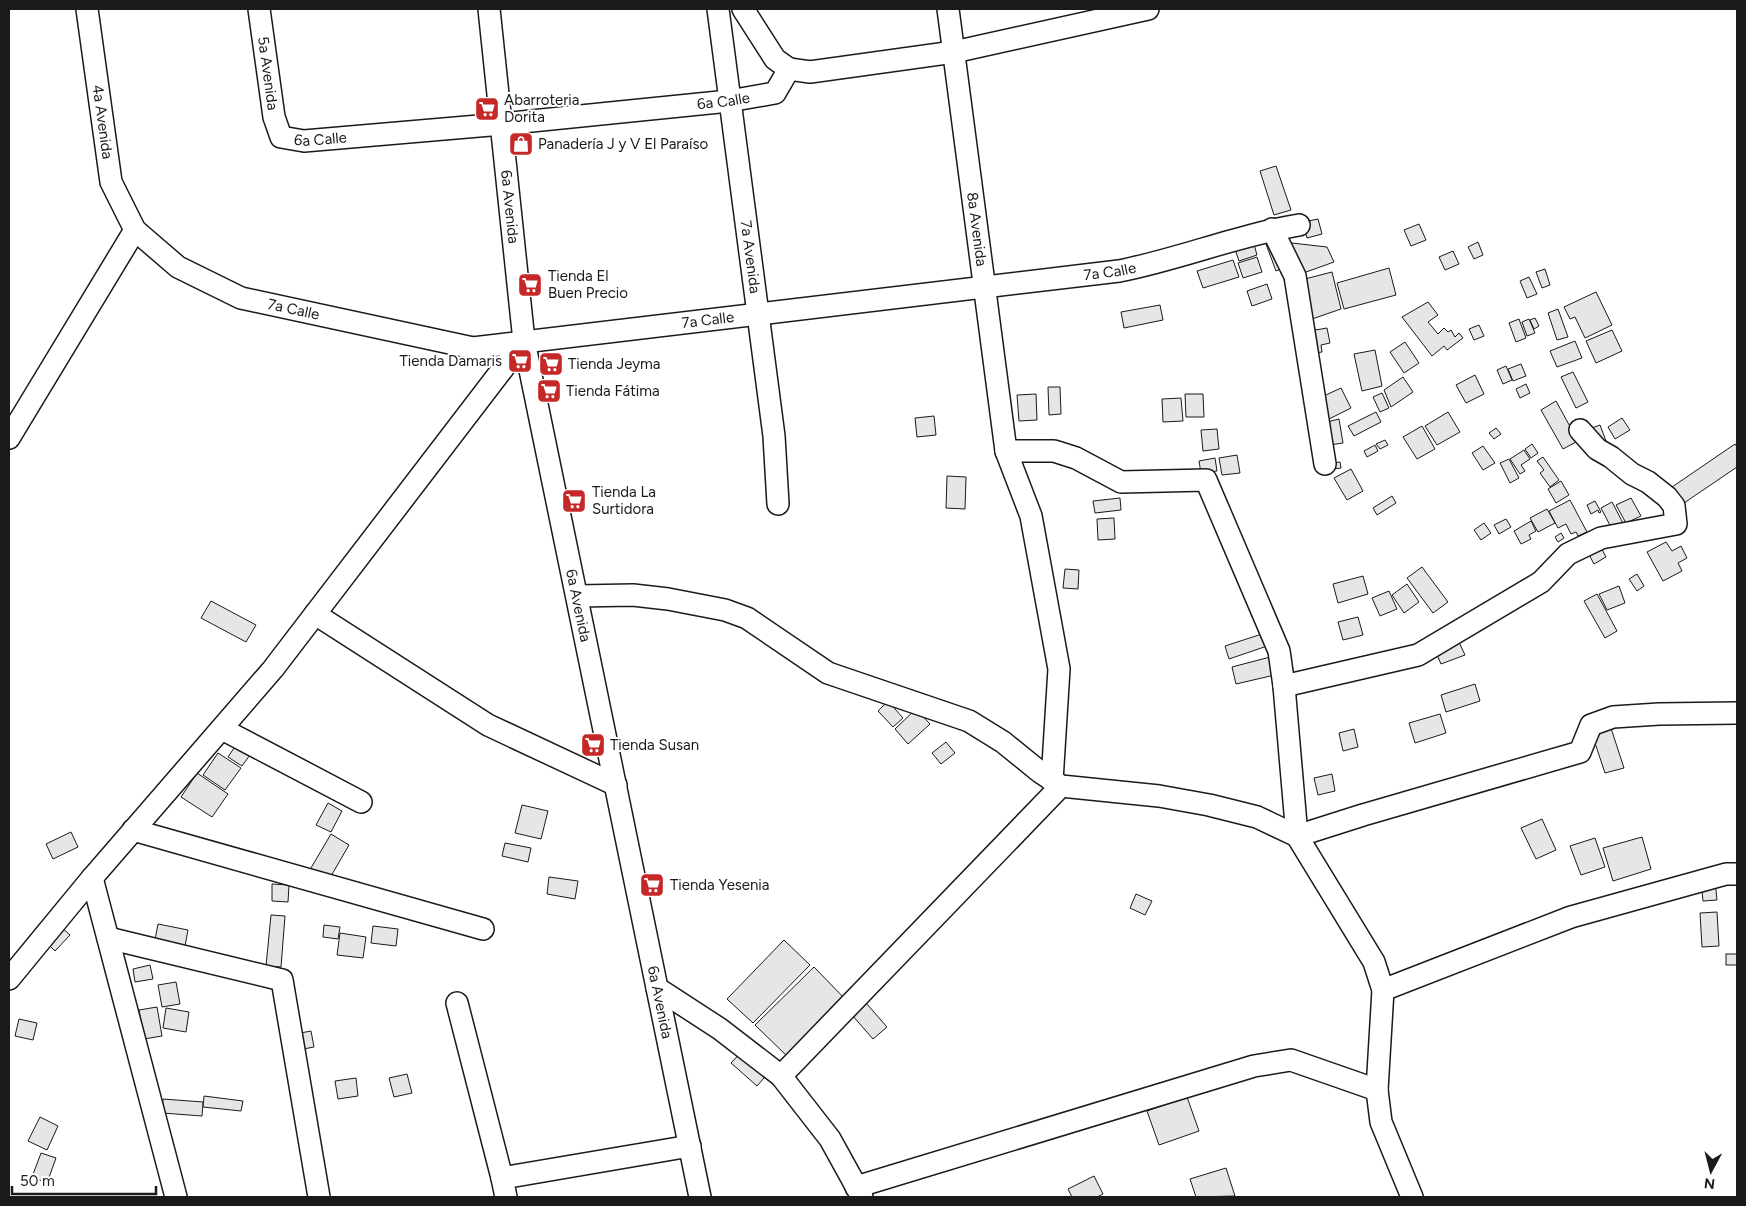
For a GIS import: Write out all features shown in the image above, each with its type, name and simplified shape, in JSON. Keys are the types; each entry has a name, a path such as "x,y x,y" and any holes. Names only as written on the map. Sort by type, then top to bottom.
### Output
{"street":[{"name":"4a Avenida","path":"87,9 111,182 135,230"},
{"name":"5a Avenida","path":"259,9 274,117 281,137"},
{"name":"6a Avenida","path":"489,9 524,341 700,1197"},
{"name":"7a Avenida","path":"718,9 774,436 778,504"},
{"path":"743,9 775,59 789,69 810,72 954,52 1148,9"},
{"name":"8a Avenida","path":"948,9 1006,451 1031,516 1059,669 1057,784"},
{"name":"6a Calle","path":"281,137 304,141 502,124 729,101 775,93 789,69"},
{"name":"7a Calle","path":"135,230 178,267 241,298 473,348 1119,271 1150,265 1272,229 1299,225"},
{"path":"1272,229 1295,276 1326,464"},
{"path":"9,438 135,230"},
{"path":"9,979 92,878 273,669 524,341"},
{"path":"1284,686 1418,655 1541,582 1568,554 1601,538 1676,524 1674,506 1667,497 1648,482 1632,474 1611,457 1596,449 1580,430"},
{"path":"1006,451 1054,451 1076,458 1121,482 1206,480 1279,651 1284,686 1296,836 1374,962 1383,990 1377,1090 1381,1122 1412,1197"},
{"path":"577,596 633,595 668,599 737,614 747,618 828,673 969,721 1003,742 1057,784 1159,796 1208,805 1257,817 1296,836 1580,752 1591,725 1613,717 1659,714 1737,713"},
{"path":"315,614 488,725 616,785"},
{"path":"222,729 361,802"},
{"path":"781,1076 1057,784"},
{"path":"133,830 483,928"},
{"path":"1383,990 1571,917 1726,874 1737,874"},
{"path":"92,878 176,1197"},
{"path":"108,938 282,980 319,1197"},
{"path":"657,988 720,1029 781,1076 830,1139 859,1192 1254,1066 1291,1060 1377,1090"},
{"path":"457,1003 504,1188 690,1146"}],"building":[{"path":"1276,166 1291,210 1274,215 1260,171"},
{"path":"1318,219 1322,234 1307,238 1303,222"},
{"path":"1419,224 1426,240 1411,246 1404,230"},
{"path":"1263,236 1286,267 1276,271"},
{"path":"1252,237 1257,255 1239,261 1233,243"},
{"path":"1283,242 1327,247 1334,262 1295,276"},
{"path":"1478,242 1483,255 1474,259 1468,247"},
{"path":"1453,251 1459,264 1445,270 1439,257"},
{"path":"1257,257 1262,272 1243,278 1238,263"},
{"path":"1233,260 1239,277 1203,288 1197,271"},
{"path":"1389,268 1396,295 1344,309 1337,283"},
{"path":"1545,269 1550,285 1542,288 1536,272"},
{"path":"1332,272 1341,309 1309,320 1297,281"},
{"path":"1529,277 1537,294 1527,298 1520,281"},
{"path":"1267,284 1272,299 1252,306 1247,291"},
{"path":"1596,292 1612,325 1585,338 1575,317 1570,319 1564,307"},
{"path":"1428,302 1438,315 1428,322 1438,334 1444,328 1448,332 1451,330 1455,337 1459,333 1463,338 1447,350 1444,346 1432,356 1402,317"},
{"path":"1160,305 1163,320 1124,328 1121,312"},
{"path":"1558,309 1568,337 1557,340 1548,313"},
{"path":"1535,318 1539,326 1534,329 1530,320"},
{"path":"1519,319 1526,338 1516,342 1509,323"},
{"path":"1529,319 1535,333 1527,336 1522,322"},
{"path":"1479,325 1484,336 1474,340 1469,329"},
{"path":"1327,328 1330,343 1321,345 1322,352 1309,354 1304,332"},
{"path":"1612,330 1622,351 1596,363 1586,341"},
{"path":"1575,341 1582,358 1557,367 1550,351"},
{"path":"1405,342 1419,363 1404,373 1390,352"},
{"path":"1375,350 1382,386 1362,391 1354,354"},
{"path":"1521,364 1526,376 1513,381 1508,369"},
{"path":"1506,366 1512,380 1503,384 1497,370"},
{"path":"1573,372 1588,402 1576,408 1561,377"},
{"path":"1475,375 1484,394 1466,403 1456,385"},
{"path":"1403,377 1413,392 1391,407 1384,390"},
{"path":"1526,384 1530,393 1520,398 1516,389"},
{"path":"1048,387 1060,387 1061,414 1049,415"},
{"path":"1341,388 1351,408 1323,422 1313,401"},
{"path":"1382,393 1389,408 1380,412 1373,397"},
{"path":"1036,394 1037,420 1019,421 1017,395"},
{"path":"1185,394 1203,394 1204,417 1186,417"},
{"path":"1181,398 1183,421 1163,422 1162,399"},
{"path":"1556,401 1578,441 1563,449 1541,410"},
{"path":"1376,412 1381,422 1354,436 1348,426"},
{"path":"1448,412 1460,432 1437,445 1425,426"},
{"path":"934,416 936,435 917,437 915,418"},
{"path":"1622,418 1630,430 1615,439 1608,427"},
{"path":"1339,419 1343,443 1322,446 1319,424"},
{"path":"1600,425 1606,441 1595,445 1589,429"},
{"path":"1422,426 1435,449 1417,459 1403,437"},
{"path":"1496,428 1501,434 1494,439 1489,433"},
{"path":"1217,429 1219,449 1203,451 1201,430"},
{"path":"1385,440 1388,445 1380,449 1376,444"},
{"path":"1532,444 1538,453 1531,458 1525,449"},
{"path":"1735,444 1737,447 1737,467 1684,503 1672,487"},
{"path":"1375,445 1378,451 1367,457 1364,451"},
{"path":"1483,446 1495,463 1483,470 1472,453"},
{"path":"1524,450 1530,459 1521,465 1525,471 1520,474 1510,459"},
{"path":"1237,455 1240,473 1222,475 1219,458"},
{"path":"1543,457 1559,480 1550,487 1540,473 1544,470 1537,461"},
{"path":"1215,458 1217,471 1201,473 1199,461"},
{"path":"1509,459 1519,478 1510,483 1500,463"},
{"path":"1340,462 1341,468 1327,470 1325,464"},
{"path":"1351,469 1363,491 1347,500 1334,478"},
{"path":"947,476 966,477 965,509 946,508"},
{"path":"1561,481 1569,495 1556,503 1548,489"},
{"path":"1392,496 1396,503 1377,515 1373,508"},
{"path":"1120,498 1121,510 1095,513 1093,501"},
{"path":"1631,498 1641,516 1626,523 1616,505"},
{"path":"1570,500 1587,532 1578,536 1576,532 1571,534 1566,524 1558,528 1549,511"},
{"path":"1595,501 1601,512 1599,513 1598,510 1591,514 1587,505"},
{"path":"1612,502 1624,525 1613,531 1601,508"},
{"path":"1547,509 1555,523 1538,532 1530,518"},
{"path":"1114,518 1115,539 1098,540 1097,519"},
{"path":"1506,519 1511,527 1499,534 1494,525"},
{"path":"1531,521 1536,531 1529,535 1531,539 1521,544 1514,531"},
{"path":"1484,523 1491,533 1481,540 1474,530"},
{"path":"1561,533 1564,538 1558,542 1555,537"},
{"path":"1598,542 1606,557 1594,564 1586,549"},
{"path":"1666,542 1672,551 1681,546 1687,558 1678,563 1682,571 1663,581 1647,552"},
{"path":"1422,567 1448,602 1433,613 1407,578"},
{"path":"1065,569 1079,570 1078,589 1063,588"},
{"path":"1637,574 1644,586 1637,591 1629,579"},
{"path":"1363,576 1368,594 1338,603 1333,584"},
{"path":"1407,584 1419,602 1404,613 1392,595"},
{"path":"1619,586 1625,603 1607,610 1599,594"},
{"path":"1389,591 1397,609 1380,616 1372,598"},
{"path":"1597,594 1617,631 1605,638 1584,601"},
{"path":"211,601 256,625 246,642 201,618"},
{"path":"1358,617 1363,635 1343,640 1338,622"},
{"path":"1268,632 1273,644 1229,659 1225,646"},
{"path":"1458,640 1465,655 1441,664 1435,650"},
{"path":"1274,656 1279,674 1236,684 1232,667"},
{"path":"1475,684 1480,701 1446,712 1441,695"},
{"path":"888,701 903,718 893,727 878,711"},
{"path":"916,709 930,724 908,744 895,729"},
{"path":"1440,714 1446,733 1415,743 1409,723"},
{"path":"1609,722 1624,768 1605,773 1593,737 1598,735 1596,726"},
{"path":"1354,729 1358,747 1343,751 1339,733"},
{"path":"946,742 955,753 941,764 932,753"},
{"path":"236,745 250,755 242,766 228,757"},
{"path":"218,753 241,768 225,790 203,775"},
{"path":"197,773 228,794 212,817 181,797"},
{"path":"1332,774 1335,791 1318,795 1314,778"},
{"path":"328,803 342,811 331,832 316,825"},
{"path":"522,805 548,811 541,839 515,833"},
{"path":"1542,819 1556,850 1536,859 1521,828"},
{"path":"71,832 78,847 53,859 46,844"},
{"path":"331,834 349,845 327,883 308,873"},
{"path":"1642,837 1651,869 1613,881 1603,848"},
{"path":"1595,838 1605,867 1581,875 1570,846"},
{"path":"505,843 531,848 528,862 502,856"},
{"path":"1714,870 1717,900 1703,901 1700,871"},
{"path":"549,877 578,881 575,899 547,894"},
{"path":"272,884 289,885 288,902 272,901"},
{"path":"1136,894 1152,901 1145,915 1130,908"},
{"path":"1717,912 1719,946 1702,947 1700,913"},
{"path":"271,915 285,916 281,967 266,966"},
{"path":"158,924 188,930 185,946 155,940"},
{"path":"59,925 70,935 55,951 45,941"},
{"path":"324,925 340,927 338,939 323,937"},
{"path":"373,926 398,929 396,946 371,943"},
{"path":"340,933 366,937 363,958 337,955"},
{"path":"784,940 810,965 753,1023 727,999"},
{"path":"1726,954 1737,954 1737,965 1726,965"},
{"path":"150,965 153,979 135,982 133,969"},
{"path":"814,967 846,1000 788,1057 755,1025"},
{"path":"176,982 180,1004 162,1007 158,985"},
{"path":"866,1003 887,1027 873,1039 852,1015"},
{"path":"157,1007 162,1036 144,1039 139,1010"},
{"path":"166,1008 189,1012 186,1032 163,1028"},
{"path":"19,1019 37,1023 33,1040 15,1036"},
{"path":"311,1031 314,1047 298,1050 295,1034"},
{"path":"744,1049 770,1071 757,1086 731,1063"},
{"path":"407,1074 412,1093 394,1097 389,1078"},
{"path":"356,1078 358,1096 338,1099 335,1081"},
{"path":"204,1096 243,1101 241,1111 203,1107"},
{"path":"1187,1097 1199,1131 1159,1145 1147,1111"},
{"path":"163,1099 203,1102 202,1116 162,1113"},
{"path":"40,1117 58,1126 47,1150 28,1141"},
{"path":"41,1153 56,1158 47,1183 32,1177"},
{"path":"1226,1168 1235,1196 1196,1197 1190,1179"},
{"path":"1094,1176 1103,1194 1097,1197 1072,1197 1068,1189"}],"place":[{"name":"Abarroteria Dorita","path":"487,109"},
{"name":"Panadería J y V El Paraíso","path":"521,144"},
{"name":"Tienda El Buen Precio","path":"530,285"},
{"name":"Tienda Damaris","path":"520,361"},
{"name":"Tienda Jeyma","path":"551,364"},
{"name":"Tienda Fátima","path":"549,391"},
{"name":"Tienda La Surtidora","path":"574,501"},
{"name":"Tienda Susan","path":"593,745"},
{"name":"Tienda Yesenia","path":"652,885"}]}
